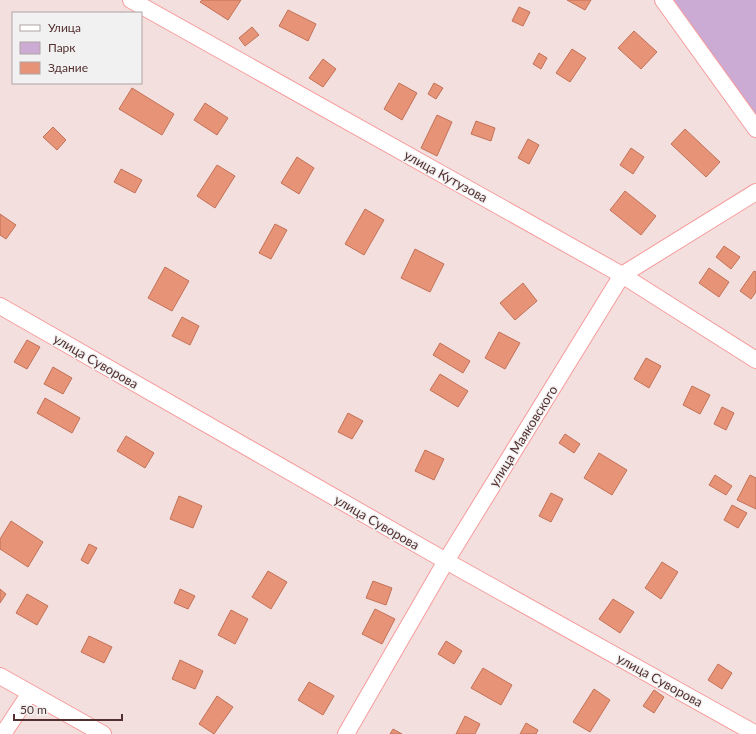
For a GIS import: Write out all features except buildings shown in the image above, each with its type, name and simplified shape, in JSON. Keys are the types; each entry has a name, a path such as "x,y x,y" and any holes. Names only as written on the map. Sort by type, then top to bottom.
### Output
{"street":[{"name":"улица Кутузова","path":"131,0 622,275 756,360"},
{"path":"662,0 756,130"},
{"name":"улица Маяковского","path":"346,734 446,561 622,275 756,192"},
{"name":"улица Суворова","path":"0,306 446,561 756,734"},
{"path":"0,676 103,734"},
{"path":"3,734 30,693"}],"green space":[{"path":"663,0 756,0 756,129"}]}
